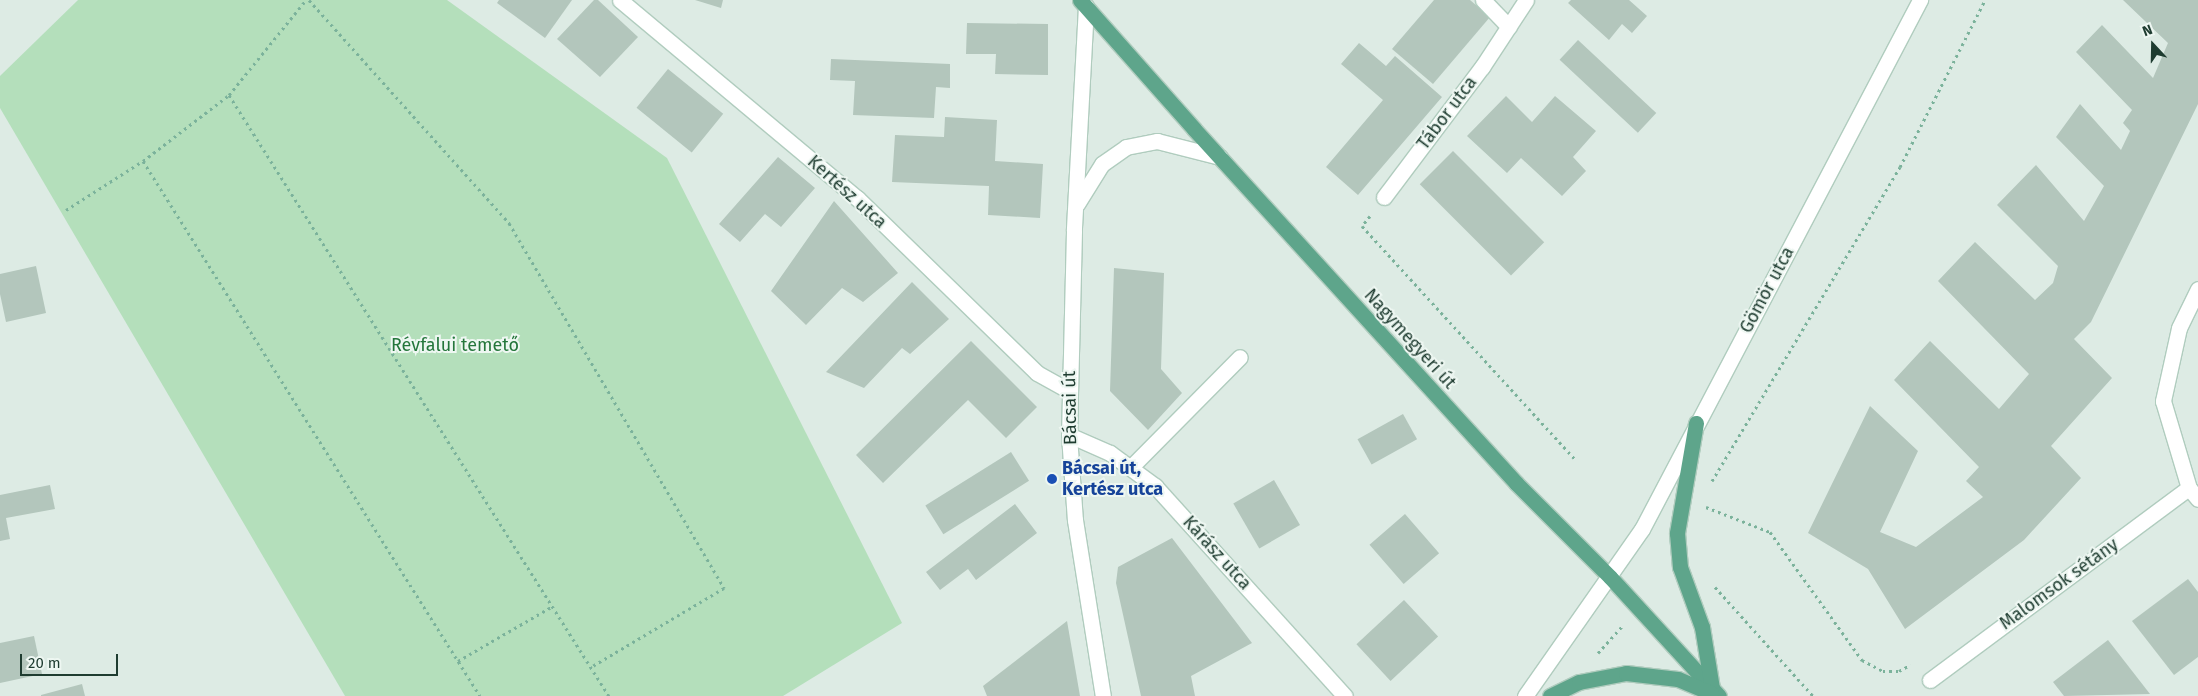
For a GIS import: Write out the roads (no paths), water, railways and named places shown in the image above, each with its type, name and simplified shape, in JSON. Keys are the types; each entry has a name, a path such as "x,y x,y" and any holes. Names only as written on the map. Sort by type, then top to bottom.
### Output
{"main road":[{"name":"Nagymegyeri út","path":"1084,2 1220,156 1516,483 1610,577 1715,693"},
{"path":"1696,423 1677,533 1680,567 1702,627 1715,693"},
{"path":"1550,696 1579,682 1626,673 1678,679 1715,693"}],"street":[{"name":"Kertész utca","path":"620,0 857,198 1037,373 1068,390"},
{"path":"1482,0 1510,27"},
{"name":"Tábor utca","path":"1384,197 1510,27 1526,0"},
{"name":"Gömör utca","path":"1525,696 1642,529 1696,423 1920,0"},
{"name":"Bácsai út","path":"1084,2 1068,390 1069,435 1075,520 1103,696"},
{"name":"Bácsai út","path":"1076,207 1102,164 1126,147 1157,140 1220,156"},
{"name":"Malomsok sétány","path":"1930,680 2194,494 2163,401 2179,328 2198,289"},
{"path":"1132,466 1240,357"},
{"name":"Kárász utca","path":"1069,435 1132,466 1175,507 1345,696"}],"place":[{"name":"Bácsai út, Kertész utca","path":"1052,479"}],"park label":[{"name":"Révfalui temető","path":"455,345"}]}
